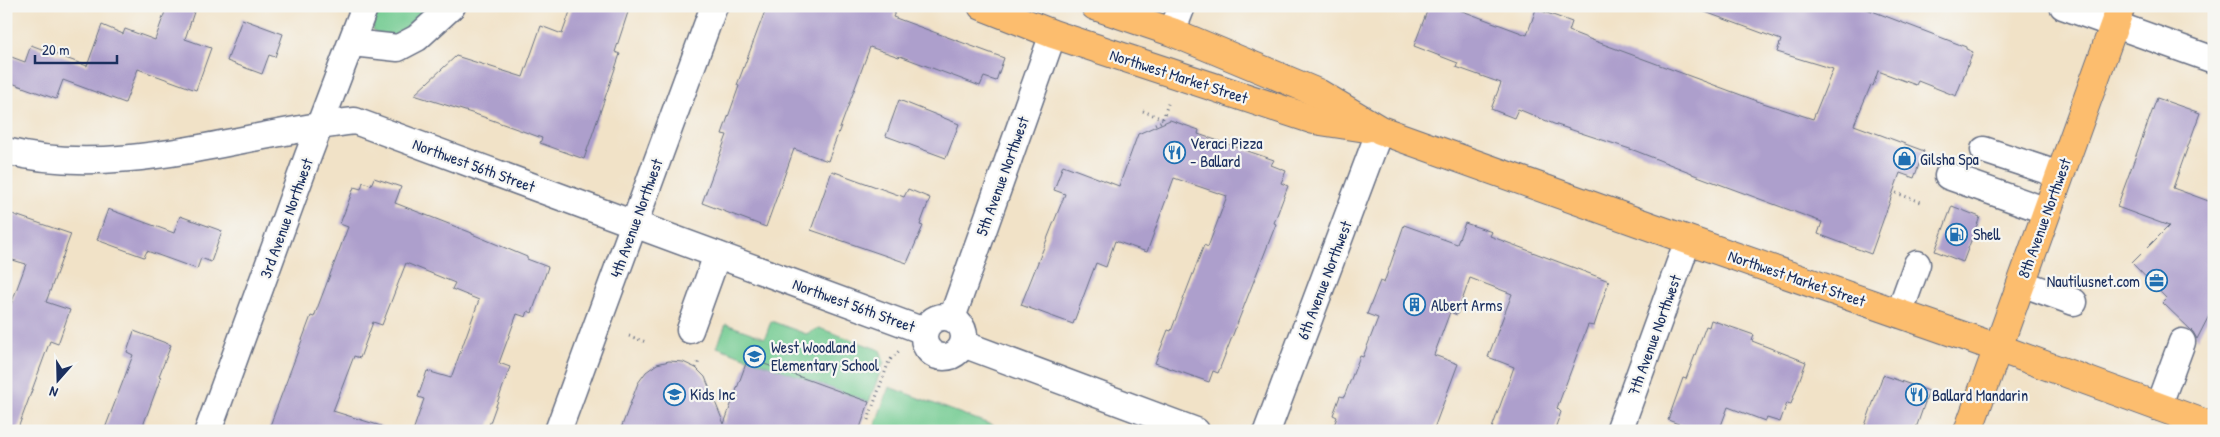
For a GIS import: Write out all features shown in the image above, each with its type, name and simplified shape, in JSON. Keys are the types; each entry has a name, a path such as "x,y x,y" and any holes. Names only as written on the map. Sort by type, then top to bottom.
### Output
{"main road":[{"name":"Northwest Market Street","path":"982,6 1053,34 1314,120 1380,130 1998,348 2214,427"},
{"name":"Northwest Market Street","path":"1095,6 1172,32 1318,93 1380,130"},
{"name":"8th Avenue Northwest","path":"1968,431 2118,16"}],"street":[{"name":"3rd Avenue Northwest","path":"208,431 365,6"},
{"path":"352,44 398,48 432,27 452,6"},
{"name":"4th Avenue Northwest","path":"558,431 714,6"},
{"path":"1172,32 1182,6"},
{"path":"2063,6 2118,16 2214,60"},
{"name":"5th Avenue Northwest","path":"952,318 1053,34"},
{"name":"Northwest 56th Street","path":"6,151 27,156 97,161 286,133 320,124 355,121 924,331"},
{"name":"6th Avenue Northwest","path":"1267,431 1380,130"},
{"path":"1984,150 2060,176"},
{"path":"1948,176 2047,211"},
{"name":"7th Avenue Northwest","path":"1619,431 1688,240"},
{"path":"690,330 717,255"},
{"path":"1899,314 1916,264"},
{"path":"2021,283 2074,302"},
{"path":"946,316 952,318 962,327 964,333 963,344 954,355 940,357 928,350 924,344 924,331 928,323 934,319 946,316"},
{"path":"2158,407 2182,342"},
{"path":"963,344 1196,431"}],"path":[{"path":"1155,124 1163,118 1169,100"},
{"path":"1143,111 1163,118"},
{"path":"1896,193 1921,202"},
{"path":"629,336 646,342"},
{"path":"868,420 889,361 899,351"},
{"path":"696,368 698,361"}],"green space":[{"path":"379,6 439,6 402,38 379,36 373,30 373,21"},
{"path":"771,321 806,334 819,328 880,350 884,362 869,402 717,347 726,324 765,338"},
{"path":"889,387 1008,431 873,431"}],"building":[{"path":"167,6 196,6 185,39 211,48 196,90 138,69 125,103 63,80 56,99 6,81 6,55 25,62 31,45 87,66 102,25 123,34 125,29 155,40"},
{"path":"572,6 630,6 615,52 620,54 584,159 540,143 542,138 414,95 456,56 523,77 541,26 562,34"},
{"path":"767,6 880,6 895,12 893,17 1004,58 996,81 984,77 980,86 900,56 870,47 828,161 794,149 766,227 702,203 727,135 722,134 739,86 737,85"},
{"path":"1429,6 1449,6 1527,35 1536,9 1572,22 1569,31 1760,102 1813,119 1833,69 1777,52 1781,40 1697,9 1698,6 1859,6 1966,47 1966,49 1973,52 1956,96 1918,81 1916,85 1878,71 1873,86 1871,85 1854,125 1924,151 1914,178 1900,173 1871,254 1818,234 1822,222 1692,174 1636,151 1554,124 1518,109 1514,118 1491,109 1501,83 1456,67 1458,63 1414,46"},
{"path":"242,19 283,34 275,57 269,55 262,74 227,61"},
{"path":"2157,98 2200,113 2173,188 2214,203 2214,306 2197,339 2193,332 2163,303 2167,299 2132,263 2169,226 2117,207"},
{"path":"899,100 959,124 946,158 886,136"},
{"path":"1170,120 1199,130 1198,134 1274,160 1271,165 1286,171 1281,183 1288,186 1274,223 1276,224 1218,373 1213,371 1209,382 1155,363 1168,330 1171,331 1204,245 1208,247 1227,196 1174,178 1147,252 1115,241 1106,267 1096,263 1073,324 1021,305 1065,194 1054,190 1063,165 1119,186 1138,134"},
{"path":"832,171 904,197 908,189 930,198 920,225 923,226 907,263 811,230"},
{"path":"374,178 401,187 395,203 472,233 548,267 532,313 528,311 526,317 517,314 499,363 510,367 487,431 413,431 424,399 418,397 427,371 451,378 479,300 452,289 455,283 406,263 382,325 373,322 360,358 354,356 333,411 381,426 380,431 268,431 311,316 314,317 348,227 340,224 354,187 361,189 363,182 371,185"},
{"name":"Shell","path":"1952,206 1980,217 1963,262 1935,251"},
{"path":"108,209 174,233 180,216 222,231 211,262 201,258 197,269 147,251 144,257 97,240"},
{"path":"12,214 71,234 46,302 70,310 58,344 50,341 17,431 6,431 6,318 26,264 6,258 6,231"},
{"path":"1465,223 1492,232 1490,236 1609,281 1594,326 1588,325 1557,408 1561,412 1554,431 1491,431 1514,367 1488,357 1512,294 1470,278 1457,315 1450,312 1434,355 1458,364 1433,431 1332,431 1337,417 1333,415 1340,396 1344,397 1360,356 1363,357 1378,318 1367,314 1380,281 1384,283 1404,225 1457,244"},
{"path":"1711,320 1754,335 1752,341 1806,362 1791,404 1787,403 1780,422 1767,418 1765,421 1728,407 1719,431 1697,431 1668,420 1683,378 1686,379 1706,326 1709,327"},
{"path":"134,331 171,345 141,431 104,431 133,355 127,352"},
{"path":"748,358 869,402 859,431 620,431 638,383 646,372 657,364 669,361 683,362 696,368 705,377 724,424"},
{"path":"1883,375 1929,391 1915,431 1863,431"}],"place":[{"name":"Veraci Pizza - Ballard","path":"1174,152"},
{"name":"Gilsha Spa","path":"1904,159"},
{"name":"Shell","path":"1957,234"},
{"name":"Nautilusnet.com","path":"2156,281"},
{"name":"Albert Arms","path":"1415,305"},
{"name":"West Woodland Elementary School","path":"755,356"},
{"name":"Kids Inc","path":"674,394"},
{"name":"Ballard Mandarin","path":"1916,395"}]}
